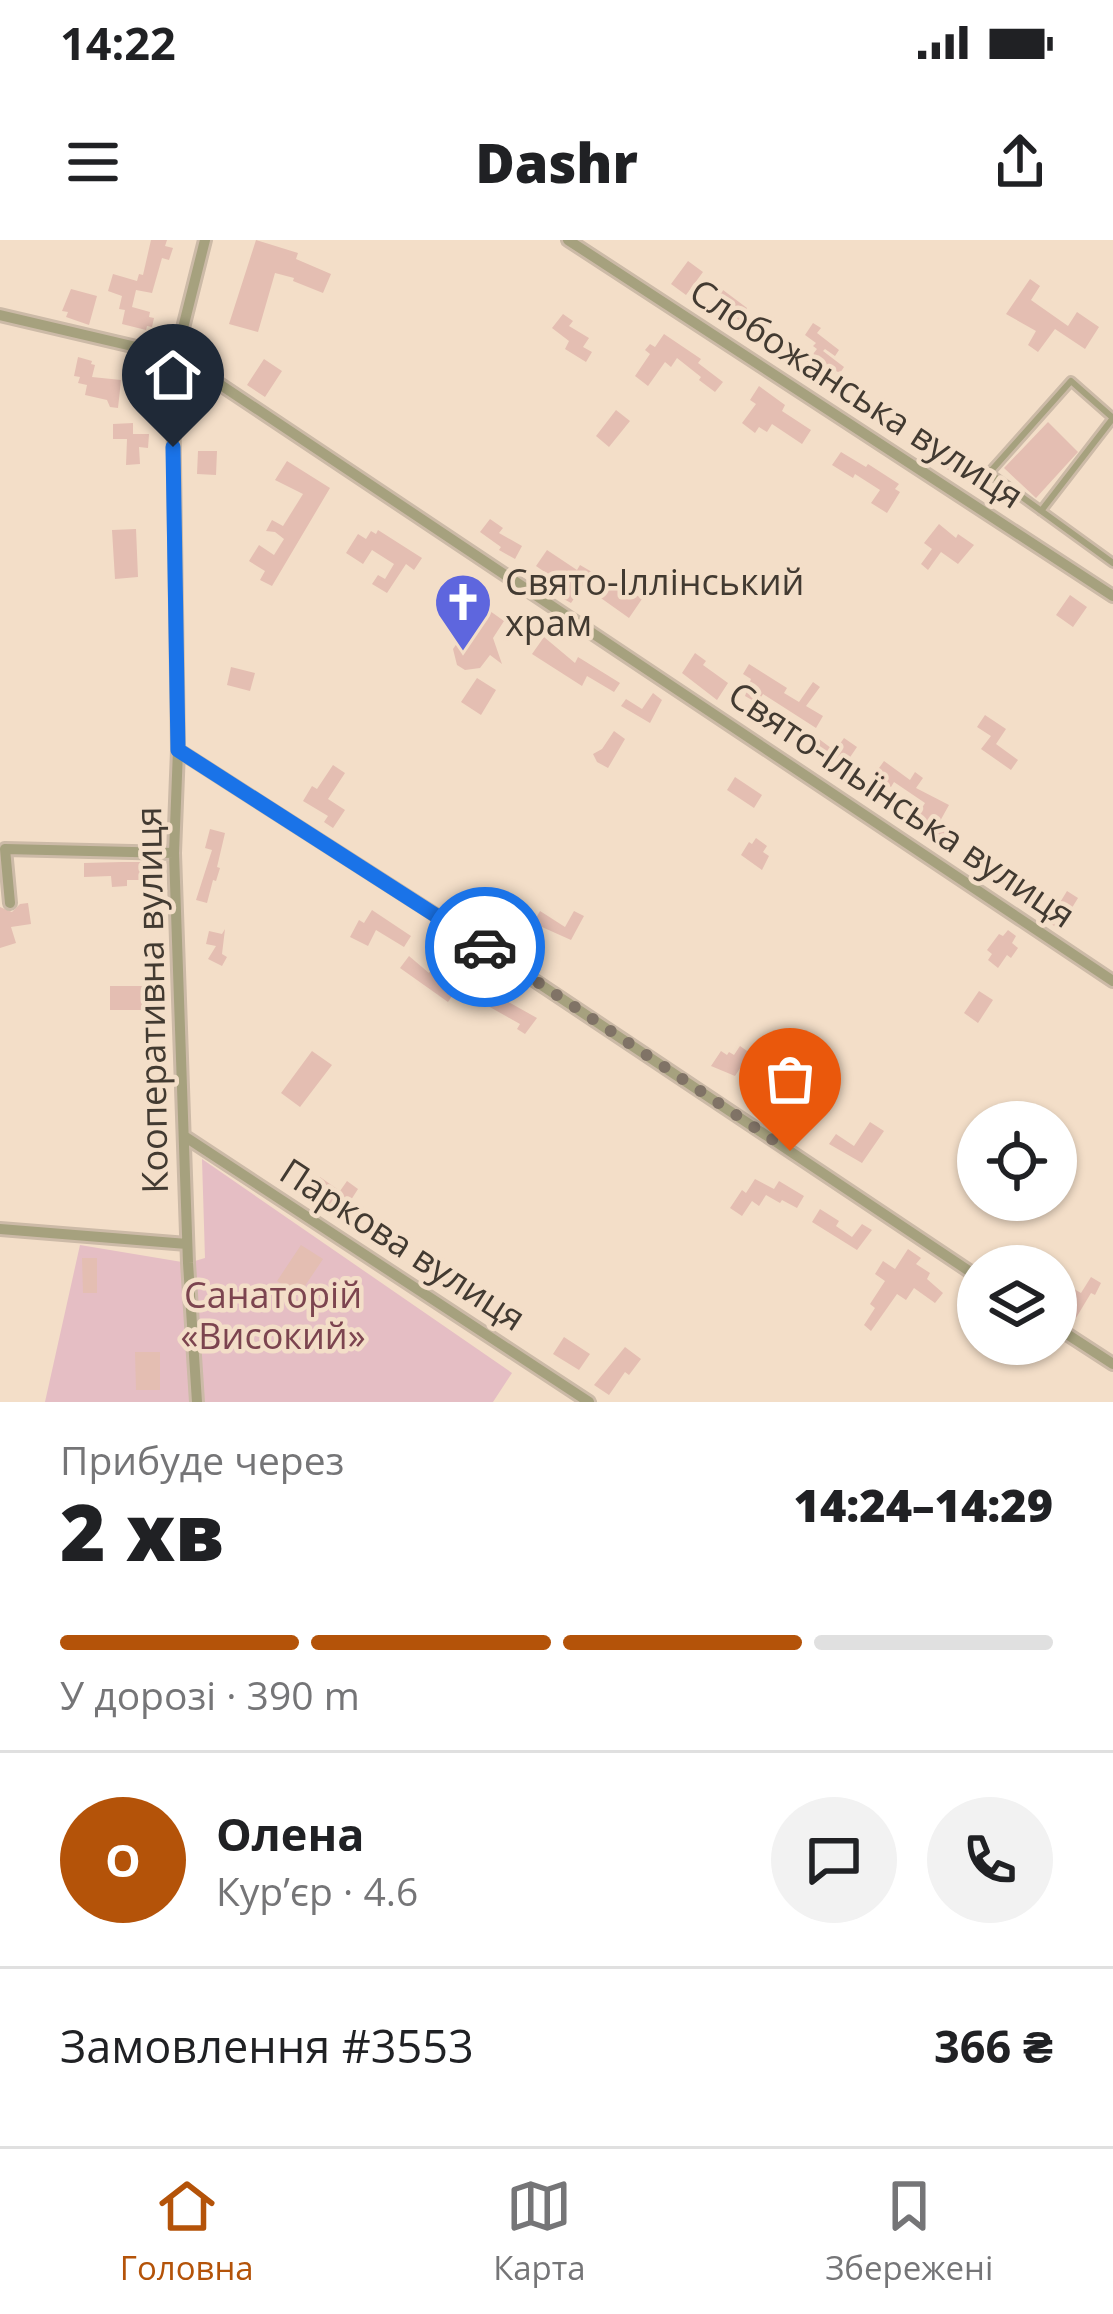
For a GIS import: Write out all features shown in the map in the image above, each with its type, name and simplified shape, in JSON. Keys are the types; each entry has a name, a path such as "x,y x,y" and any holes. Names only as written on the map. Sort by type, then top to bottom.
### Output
{"street":[{"name":"Кооперативна вулиця","path":"197,1402 174,854 178,750 173,392 205,240"},
{"name":"Слобожанська вулиця","path":"568,240 1113,596"},
{"path":"0,315 179,357"},
{"name":"Свято-Ільїнська вулиця","path":"179,357 1113,981"},
{"path":"178,750 455,928 957,1263"},
{"path":"10,903 5,849 174,854"},
{"name":"Паркова вулиця","path":"184,1136 589,1402"},
{"path":"0,1229 187,1244"},
{"path":"1077,1341 1113,1364"}],"lane":[{"path":"1041,511 1113,418 1071,381 989,473 1041,511 1113,562"}],"green space":[{"name":"Санаторій «Високий»","path":"202,1159 512,1373 493,1402 45,1402 80,1245 188,1263 205,1258"}],"building":[{"path":"151,240 167,240 165,246 173,248 169,260 162,258 152,293 136,290 132,307 154,318 146,330 122,324 122,296 108,291 113,274 137,281 143,275"},
{"path":"256,240 298,253 296,259 331,274 323,293 275,273 258,332 229,324"},
{"path":"688,261 703,272 686,295 671,284"},
{"path":"1030,279 1040,286 1031,300 1068,326 1077,312 1099,327 1085,349 1055,329 1038,352 1028,345 1036,331 1006,314"},
{"path":"71,289 97,296 89,325 62,311"},
{"path":"723,290 747,308 739,320 731,321 711,307"},
{"path":"563,314 573,321 569,326 589,338 583,347 592,352 586,362 565,349 569,341 552,328"},
{"path":"813,323 821,328 817,333 839,350 835,356 823,351 844,367 833,376 827,372 820,381 802,368 817,349 805,335"},
{"path":"664,334 701,359 698,363 723,382 715,392 677,358 671,367 665,362 648,386 635,376 650,354 645,350 650,344 655,347"},
{"path":"78,357 95,365 92,377 121,380 118,408 85,395 87,385 74,376"},
{"path":"264,359 282,371 265,397 247,385"},
{"path":"759,386 785,405 782,411 811,430 802,444 772,424 767,432 759,427 755,433 742,423 756,404 750,400"},
{"path":"616,410 630,421 609,447 596,436"},
{"path":"1048,422 1078,452 1036,498 1004,468"},
{"path":"133,423 133,434 149,434 148,448 139,447 140,464 126,465 127,439 113,439 113,424"},
{"path":"948,442 965,454 953,473 931,459"},
{"path":"198,451 217,451 216,475 197,474"},
{"path":"841,452 899,484 895,489 900,492 887,513 871,503 880,490 832,465"},
{"path":"287,461 330,488 272,586 260,580 265,571 249,561 259,545 274,555 284,539 266,531 272,520 283,526 303,494 275,480"},
{"path":"490,519 503,528 499,533 522,546 515,559 480,532"},
{"path":"939,524 974,545 958,564 941,552 928,570 921,564 932,549 924,543"},
{"path":"136,529 138,577 115,579 112,530"},
{"path":"378,530 422,558 414,570 406,564 387,593 372,584 378,575 385,579 394,564 372,550 363,564 346,553 358,534 366,539"},
{"path":"547,550 577,570 580,565 592,572 571,603 562,598 570,583 536,566"},
{"path":"608,583 627,596 631,591 642,599 629,618 598,596"},
{"path":"1070,595 1087,607 1073,627 1056,615"},
{"name":"Свято-Іллінський храм","path":"490,611 504,621 493,638 502,664 490,655 480,668 465,670 457,665 453,649 469,626 476,628"},
{"path":"544,637 575,663 578,657 620,683 614,692 587,676 582,686 532,654"},
{"path":"695,653 728,683 717,700 682,673"},
{"path":"749,664 787,688 784,693 799,702 813,682 820,687 806,706 823,716 816,728 763,694 757,703 745,696 751,679 743,674"},
{"path":"231,667 255,673 250,691 227,685"},
{"path":"477,678 496,690 481,715 461,702"},
{"path":"653,693 662,700 650,723 621,706 626,699 642,709"},
{"path":"985,715 1006,729 996,744 1018,760 1011,770 981,749 991,736 977,727"},
{"path":"614,731 625,739 608,768 593,754"},
{"path":"844,738 857,747 842,769 813,748 819,739 835,751"},
{"path":"884,761 910,780 915,772 923,778 916,788 949,805 939,823 962,839 954,850 914,821 925,803 874,775"},
{"path":"333,765 345,773 328,799 345,810 333,828 324,822 328,816 303,801"},
{"path":"735,777 762,795 754,808 727,790"},
{"path":"210,829 225,833 220,868 207,903 196,900 212,850 205,848"},
{"path":"756,838 767,846 763,852 769,856 762,870 741,855"},
{"path":"152,862 152,880 127,880 127,886 112,887 111,876 84,877 84,863"},
{"path":"1067,891 1078,898 1059,929 1048,922"},
{"path":"28,903 31,924 11,927 16,943 0,948 0,907 12,912"},
{"path":"372,910 411,936 404,947 376,930 368,946 350,937 359,920 364,923"},
{"path":"540,911 565,927 574,911 584,916 571,940 533,923"},
{"path":"225,929 222,954 227,957 222,966 208,959 216,946 206,944 209,931 222,934"},
{"path":"1008,930 1016,936 1012,943 1018,948 998,968 988,960 992,954 987,950"},
{"path":"409,956 457,988 448,1002 400,968"},
{"path":"110,986 145,986 146,1010 110,1010"},
{"path":"979,991 993,1000 978,1023 964,1013"},
{"path":"496,995 537,1018 525,1034 517,1029 520,1024 488,1006"},
{"path":"740,1046 750,1053 735,1076 711,1066 721,1051 734,1055"},
{"path":"312,1051 332,1065 300,1107 281,1093"},
{"path":"791,1093 806,1103 797,1117 787,1111 778,1125 764,1116 778,1094 787,1100"},
{"path":"870,1122 884,1131 862,1163 829,1144 836,1134 854,1146"},
{"path":"302,1172 340,1191 347,1181 358,1189 342,1214 295,1182"},
{"path":"755,1179 774,1189 779,1181 804,1196 797,1208 766,1195 759,1206 752,1201 742,1216 730,1208"},
{"path":"820,1209 852,1237 862,1224 872,1230 857,1250 812,1222"},
{"path":"301,1245 323,1259 299,1295 277,1281"},
{"path":"908,1249 921,1258 916,1264 930,1273 927,1279 943,1293 935,1303 914,1288 906,1300 897,1294 871,1331 864,1325 875,1308 870,1304 885,1281 875,1274 883,1261 895,1269"},
{"path":"82,1258 97,1258 97,1293 83,1293"},
{"path":"1091,1277 1101,1283 1077,1316 1077,1291 1081,1293"},
{"path":"564,1337 590,1354 579,1370 553,1354"},
{"path":"625,1347 641,1359 609,1395 594,1385"},
{"path":"135,1352 160,1352 160,1390 136,1390"}],"way so far":[{"path":"485,947 790,1151"}],"place":[{"name":"Свято-Іллінський храм","path":"463,653"}],"route":[{"path":"173,447 178,750 485,947"}]}
